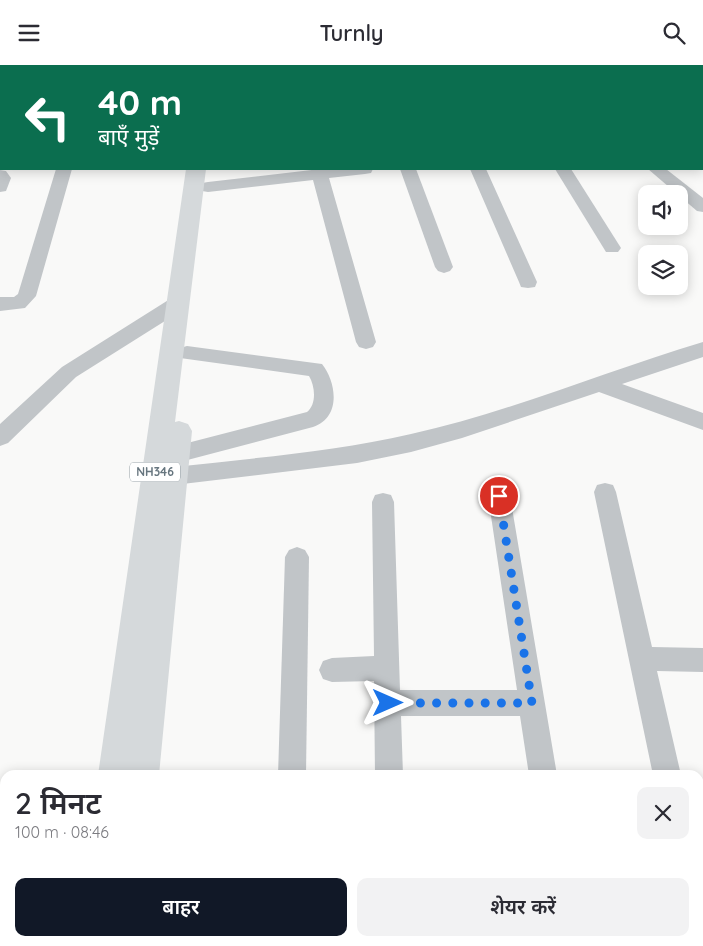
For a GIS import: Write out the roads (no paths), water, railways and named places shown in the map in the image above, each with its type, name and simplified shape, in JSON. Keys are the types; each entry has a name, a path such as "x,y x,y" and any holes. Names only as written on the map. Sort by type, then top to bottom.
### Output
{"highway":[{"name":"NH346","path":"116,770 177,304 205,175"},
{"name":"NH346","path":"143,770 205,175"}],"street":[{"path":"0,304 18,304 28,296 64,170"},
{"path":"205,175 320,174 355,170"},
{"path":"408,170 444,267"},
{"path":"478,170 528,282"},
{"path":"564,170 612,248"},
{"path":"657,170 703,207"},
{"path":"320,174 366,342"},
{"path":"0,175 3,178 0,187"},
{"path":"0,437 69,372 177,304"},
{"path":"175,465 357,454 411,443 462,429 703,350"},
{"path":"175,465 313,419 320,416 323,411 321,375 315,369 187,353"},
{"path":"598,383 703,422"},
{"path":"605,492 666,770"},
{"path":"499,496 542,770"},
{"path":"383,502 389,770"},
{"path":"292,770 297,557"},
{"path":"641,659 703,660"},
{"path":"332,670 387,668"},
{"path":"388,703 532,703"}]}
